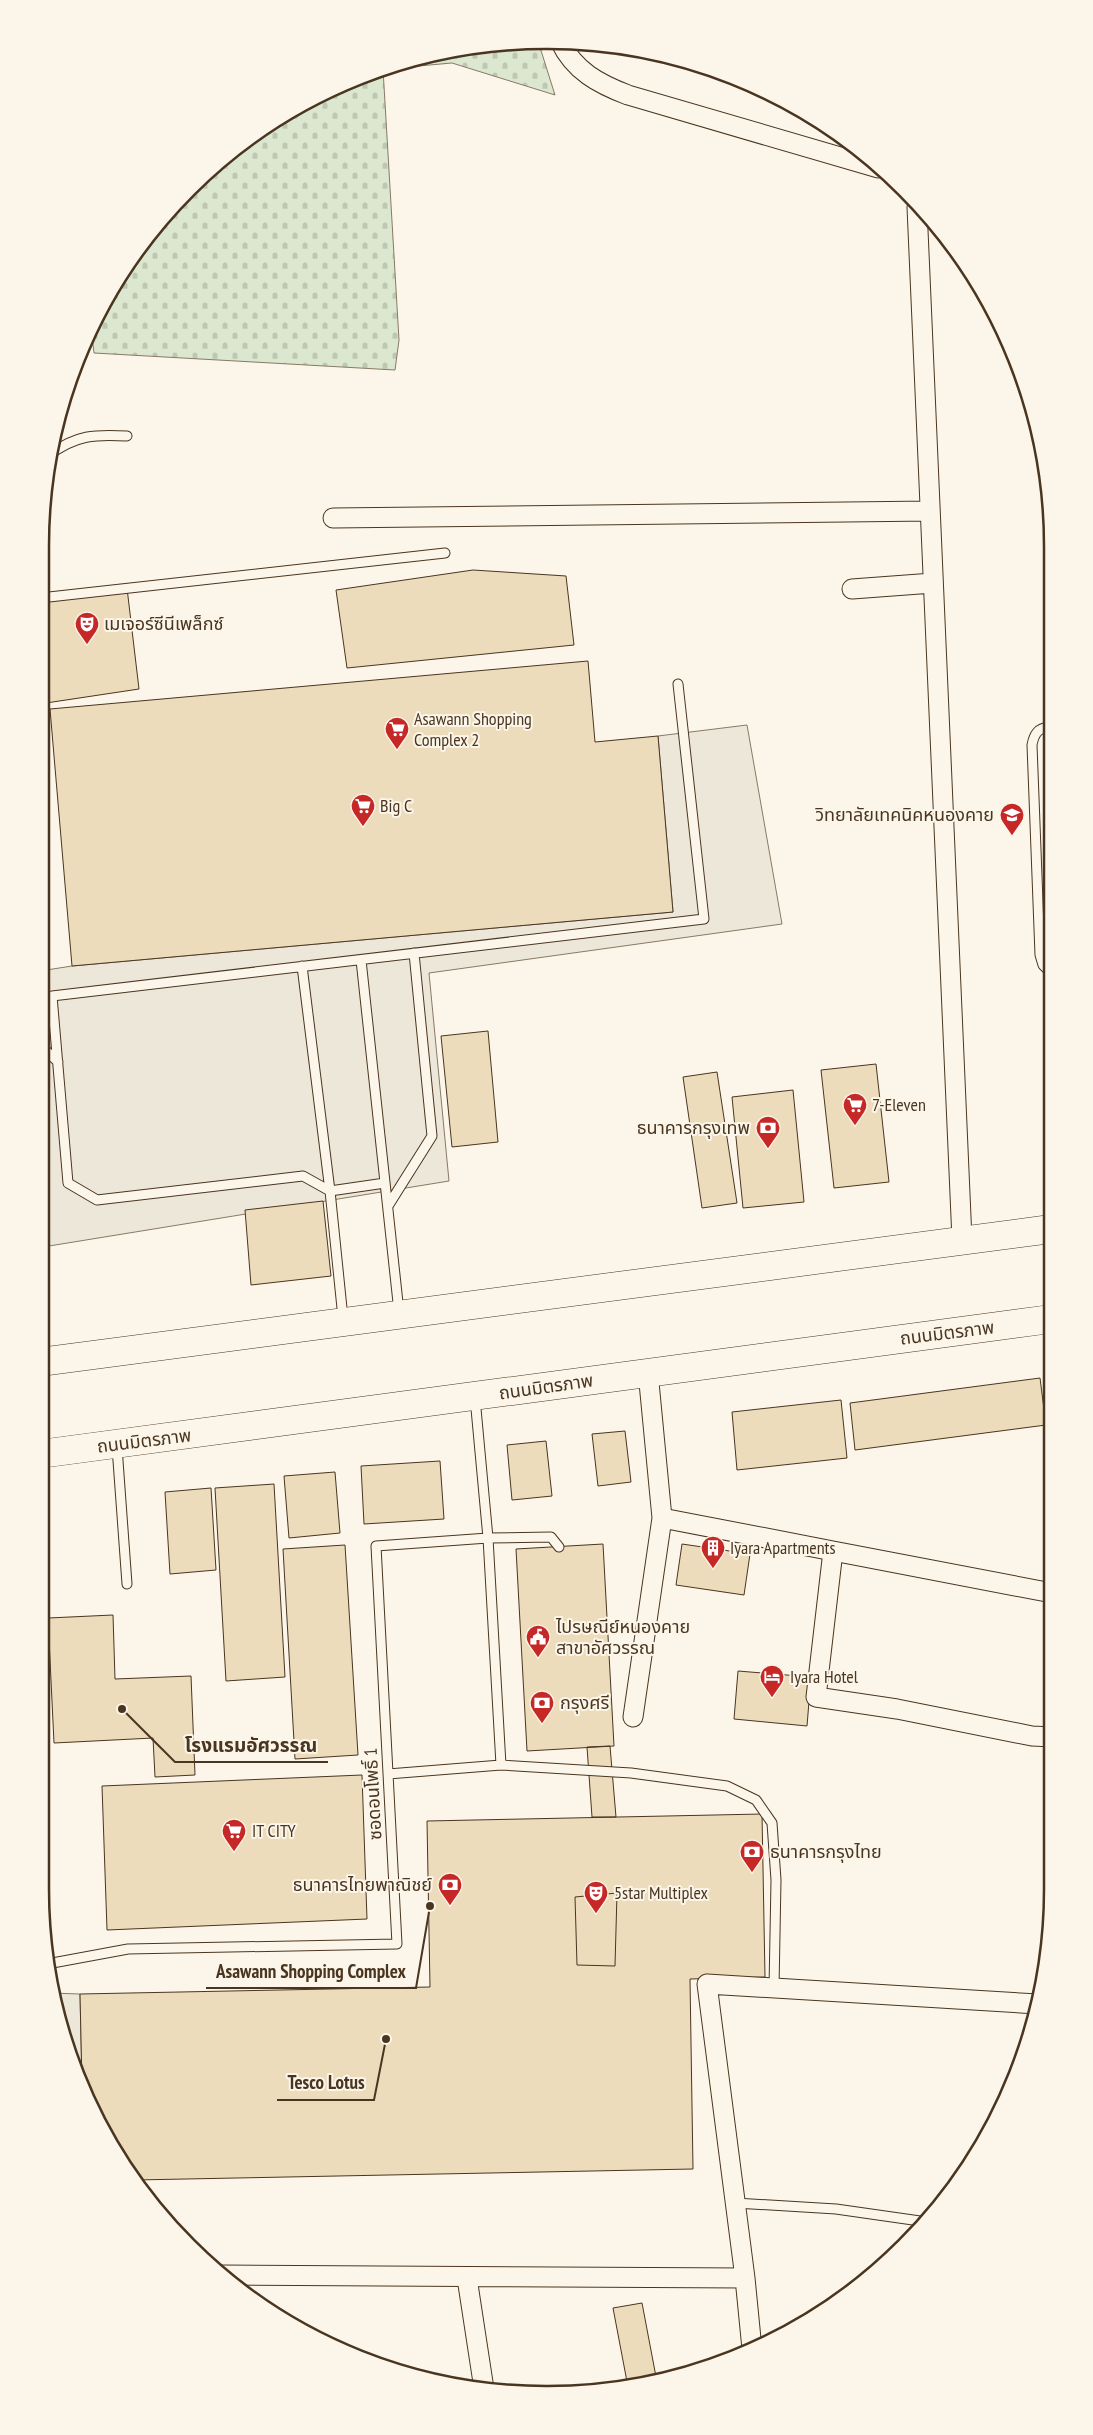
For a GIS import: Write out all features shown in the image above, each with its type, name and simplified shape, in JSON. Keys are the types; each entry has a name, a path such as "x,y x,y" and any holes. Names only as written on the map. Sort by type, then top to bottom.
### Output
{"main road":[{"path":"49,1361 1044,1230"},
{"name":"ถนนมิตรภาพ","path":"49,1453 1044,1321"}],"street":[{"path":"566,50 579,70 600,85 638,98 865,164"},
{"path":"917,214 962,1240"},
{"path":"333,518 930,511"},
{"path":"852,589 933,583"},
{"path":"633,1717 662,1518 648,1372"},
{"path":"662,1518 1044,1591"},
{"path":"833,1551 816,1697 897,1709 1032,1736 1044,1737"},
{"path":"751,2342 708,1984 1030,2004"},
{"path":"234,2276 745,2278"},
{"path":"467,2278 483,2382"}],"lane":[{"path":"58,449 76,438 109,435 127,436"},
{"path":"49,597 445,553"},
{"path":"385,1183 330,1191 303,1176 97,1200 68,1183 52,996 704,919 678,684"},
{"path":"1044,728 1039,730 1034,737 1032,745 1040,955 1044,966"},
{"path":"388,1206 432,1136 414,953"},
{"path":"361,960 399,1314"},
{"path":"302,966 344,1321"},
{"path":"49,1054 58,1062"},
{"path":"475,1396 488,1538 501,1765"},
{"path":"116,1444 127,1584"},
{"path":"488,1538 551,1537 560,1546"},
{"name":"ซอดอนโพธิ์ 1","path":"54,1963 128,1949 397,1944 376,1546 488,1538"},
{"path":"388,1774 501,1765 631,1773 727,1786 756,1800 772,1823 776,1880 774,1988"},
{"path":"735,2203 836,2209 917,2221"}],"green space":[{"path":"541,49 555,95 452,63 418,66 449,58 482,53"},
{"path":"383,76 399,340 395,370 94,353 93,343 100,326 133,270 172,218 218,172 243,152 298,115 326,100"}],"shaded area":[{"path":"747,725 782,924 429,973 449,1181 49,1246 49,970 673,912 658,736"},
{"path":"60,1993 80,1994 82,2065"}],"building":[{"path":"473,570 566,576 574,645 347,668 336,590"},
{"name":"เมเจอร์ซีนีเพล็กซ์","path":"127,588 139,689 49,703 49,600"},
{"name":"Big C","path":"588,661 595,742 658,736 673,912 72,966 50,709"},
{"path":"488,1031 498,1142 452,1147 441,1036"},
{"name":"7-Eleven","path":"876,1064 889,1182 834,1188 821,1070"},
{"path":"717,1072 737,1203 702,1208 683,1077"},
{"name":"ธนาคารกรุงเทพ","path":"793,1090 804,1202 743,1208 732,1097"},
{"path":"323,1201 331,1276 251,1285 245,1210"},
{"path":"1040,1378 1044,1425 855,1450 850,1403"},
{"path":"841,1400 847,1458 737,1470 732,1412"},
{"path":"625,1431 631,1482 598,1486 592,1434"},
{"path":"546,1441 552,1496 512,1500 507,1445"},
{"path":"440,1461 444,1519 364,1524 361,1466"},
{"path":"335,1472 340,1533 289,1538 284,1476"},
{"path":"274,1484 285,1677 226,1681 215,1488"},
{"path":"211,1488 216,1570 170,1574 165,1492"},
{"path":"603,1544 614,1746 527,1751 516,1549"},
{"name":"Iyara Apartments","path":"682,1544 750,1554 744,1595 676,1585"},
{"path":"345,1545 358,1755 295,1759 283,1549"},
{"path":"113,1615 115,1679 191,1676 195,1775 155,1777 153,1738 54,1743 49,1618"},
{"name":"Iyara Hotel","path":"738,1671 811,1677 807,1726 734,1719"},
{"path":"610,1746 616,1817 592,1817 587,1747"},
{"name":"IT CITY","path":"362,1775 367,1919 107,1930 102,1786"},
{"path":"762,1814 765,1977 690,1979 693,2169 143,2180 115,2137 100,2109 82,2065 80,1994 430,1987 427,1821"},
{"name":"5star Multiplex","path":"617,1893 615,1966 577,1965 575,1897"},
{"path":"642,2303 655,2374 627,2380 613,2308"}],"place":[{"name":"เมเจอร์ซีนีเพล็กซ์","path":"87,645"},
{"name":"Asawann Shopping Complex 2","path":"397,750"},
{"name":"Big C","path":"363,827"},
{"name":"วิทยาลัยเทคนิคหนองคาย","path":"1012,836"},
{"name":"7-Eleven","path":"855,1126"},
{"name":"ธนาคารกรุงเทพ","path":"768,1149"},
{"name":"Iyara Apartments","path":"713,1569"},
{"name":"ไปรษณีย์หนองคาย สาขาอัศวรรณ","path":"538,1658"},
{"name":"Iyara Hotel","path":"772,1698"},
{"name":"โรงแรมอัศวรรณ","path":"122,1709"},
{"name":"กรุงศรี","path":"542,1724"},
{"name":"IT CITY","path":"234,1852"},
{"name":"ธนาคารกรุงไทย","path":"752,1873"},
{"name":"Asawann Shopping Complex","path":"430,1906"},
{"name":"ธนาคารไทยพาณิชย์","path":"450,1906"},
{"name":"5star Multiplex","path":"596,1914"},
{"name":"Tesco Lotus","path":"386,2039"}]}
